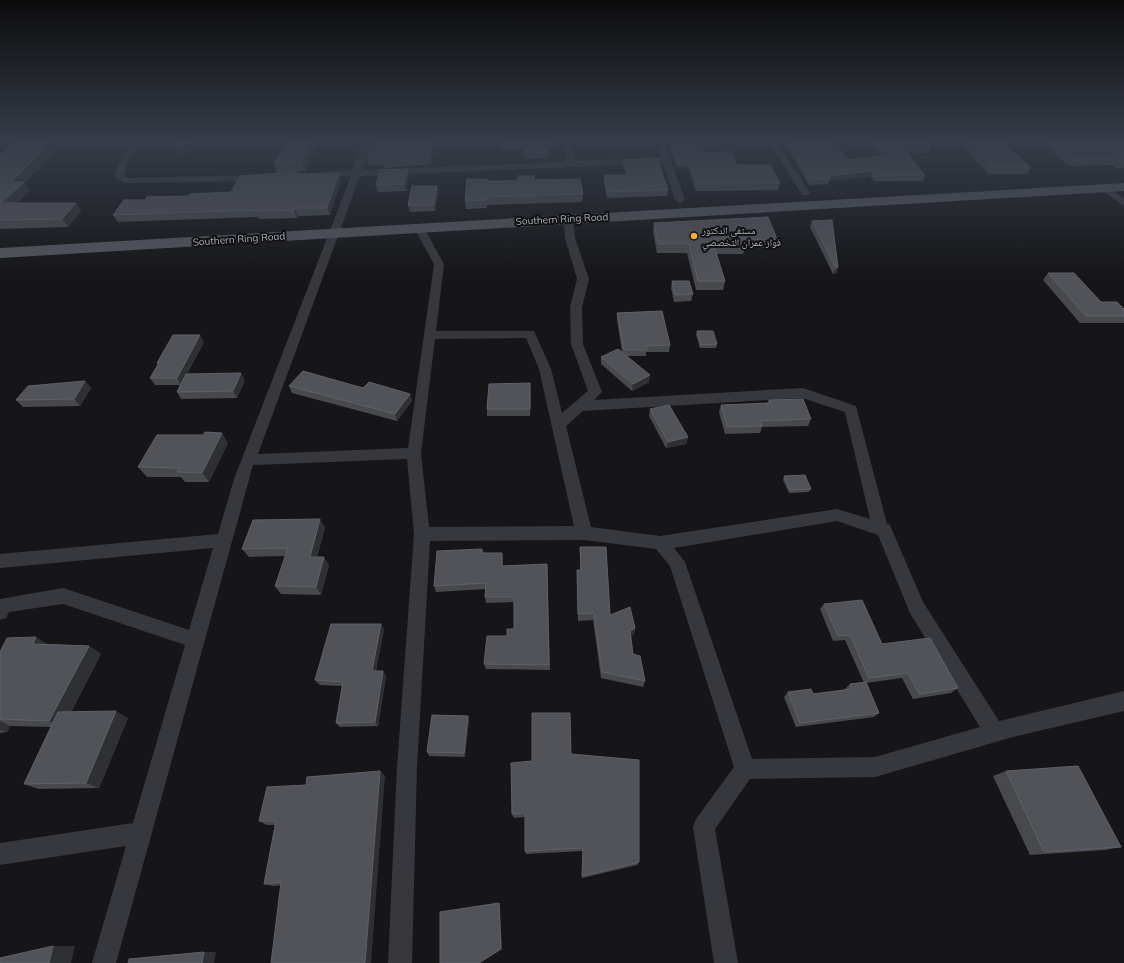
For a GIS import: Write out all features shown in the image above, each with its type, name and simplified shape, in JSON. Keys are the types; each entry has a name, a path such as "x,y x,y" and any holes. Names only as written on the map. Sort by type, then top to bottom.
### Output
{"main road":[{"name":"Southern Ring Road","path":"0,253 680,200 912,187"},
{"name":"Southern Ring Road","path":"252,224 419,228 1124,187"}],"street":[{"path":"104,963 240,479 351,187"},
{"path":"676,187 680,200"},
{"path":"801,187 805,193"},
{"path":"1104,188 1124,203"},
{"path":"558,425 595,392 577,344 576,307 583,279 570,238 569,219"},
{"path":"400,963 407,767 422,534 414,453 439,264 419,228"},
{"path":"429,335 530,334 545,369 584,533"},
{"path":"579,406 803,393 851,409 880,529"},
{"path":"248,460 414,453"},
{"path":"422,534 584,533 660,543 837,515 884,530 916,607 994,732"},
{"path":"0,561 223,540"},
{"path":"660,543 677,562 745,769"},
{"path":"1,609 4,605 63,596 195,640"},
{"path":"745,769 876,767 994,732 1124,701"},
{"path":"726,963 704,827 745,769"},
{"path":"0,854 141,833"}],"building":[{"path":"0,187 19,187 1,203 76,203 62,219 0,220"},
{"path":"234,187 334,187 327,208 113,215 124,200 146,200 147,197 188,196 190,194 231,192"},
{"path":"412,187 437,187 434,205 408,205"},
{"path":"466,187 582,187 583,194 486,197 486,200 465,201"},
{"path":"606,187 667,187 668,190 607,192"},
{"path":"768,217 777,239 743,240 745,245 714,246 725,281 698,281 689,244 658,244 654,223"},
{"path":"832,220 838,267 836,268 812,221"},
{"path":"1048,273 1074,273 1101,302 1117,302 1124,309 1124,316 1086,316"},
{"path":"672,281 689,281 693,294 675,295"},
{"path":"662,311 670,345 646,346 647,350 624,350 617,313"},
{"path":"697,331 713,331 717,344 701,345"},
{"path":"173,335 200,335 177,378 150,378 159,363 157,363"},
{"path":"618,349 650,375 633,384 601,357"},
{"path":"303,371 363,388 369,382 410,394 395,414 289,386"},
{"path":"241,373 233,391 177,392 186,374"},
{"path":"85,381 74,399 16,400 28,386"},
{"path":"530,383 530,409 487,409 489,384"},
{"path":"803,399 811,419 760,421 762,426 727,427 721,405 770,403 769,400"},
{"path":"669,405 688,437 668,442 650,409"},
{"path":"205,432 222,433 202,473 177,472 179,468 138,467 157,435 203,435"},
{"path":"805,475 811,489 790,490 784,476"},
{"path":"320,519 310,557 324,557 316,587 275,586 288,548 242,549 253,520"},
{"path":"580,547 606,547 610,615 630,607 635,628 630,631 633,654 640,656 645,681 602,672 594,613 578,614 577,570 581,570"},
{"path":"482,549 482,553 502,553 502,566 547,564 549,665 484,664 487,636 507,636 507,629 514,629 514,597 485,597 486,583 434,586 437,551"},
{"path":"862,600 882,644 930,638 958,688 919,694 908,673 869,678 850,635 838,636 824,604"},
{"path":"331,624 381,624 372,671 383,671 375,722 336,723 343,682 315,680"},
{"path":"36,637 33,644 89,646 49,721 0,719 0,652 7,638"},
{"path":"866,682 879,713 800,723 788,692 811,689 813,694 852,689 850,684"},
{"path":"116,711 86,783 24,784 58,712"},
{"path":"532,713 570,713 571,754 639,760 639,862 582,876 583,848 525,851 525,813 512,814 511,763 532,761"},
{"path":"432,715 468,716 464,753 427,752"},
{"path":"1078,766 1121,847 1044,852 1006,771"},
{"path":"380,771 365,963 271,963 281,882 264,884 276,821 259,821 267,787 306,785 307,777"},
{"path":"499,903 501,949 479,963 440,963 440,912"},
{"path":"53,946 49,963 0,963 0,958"},
{"path":"204,952 202,963 128,963 129,959"}],"place":[{"name":"مستفى الدكتور فواز عمران التخصصي","path":"694,236"}]}
